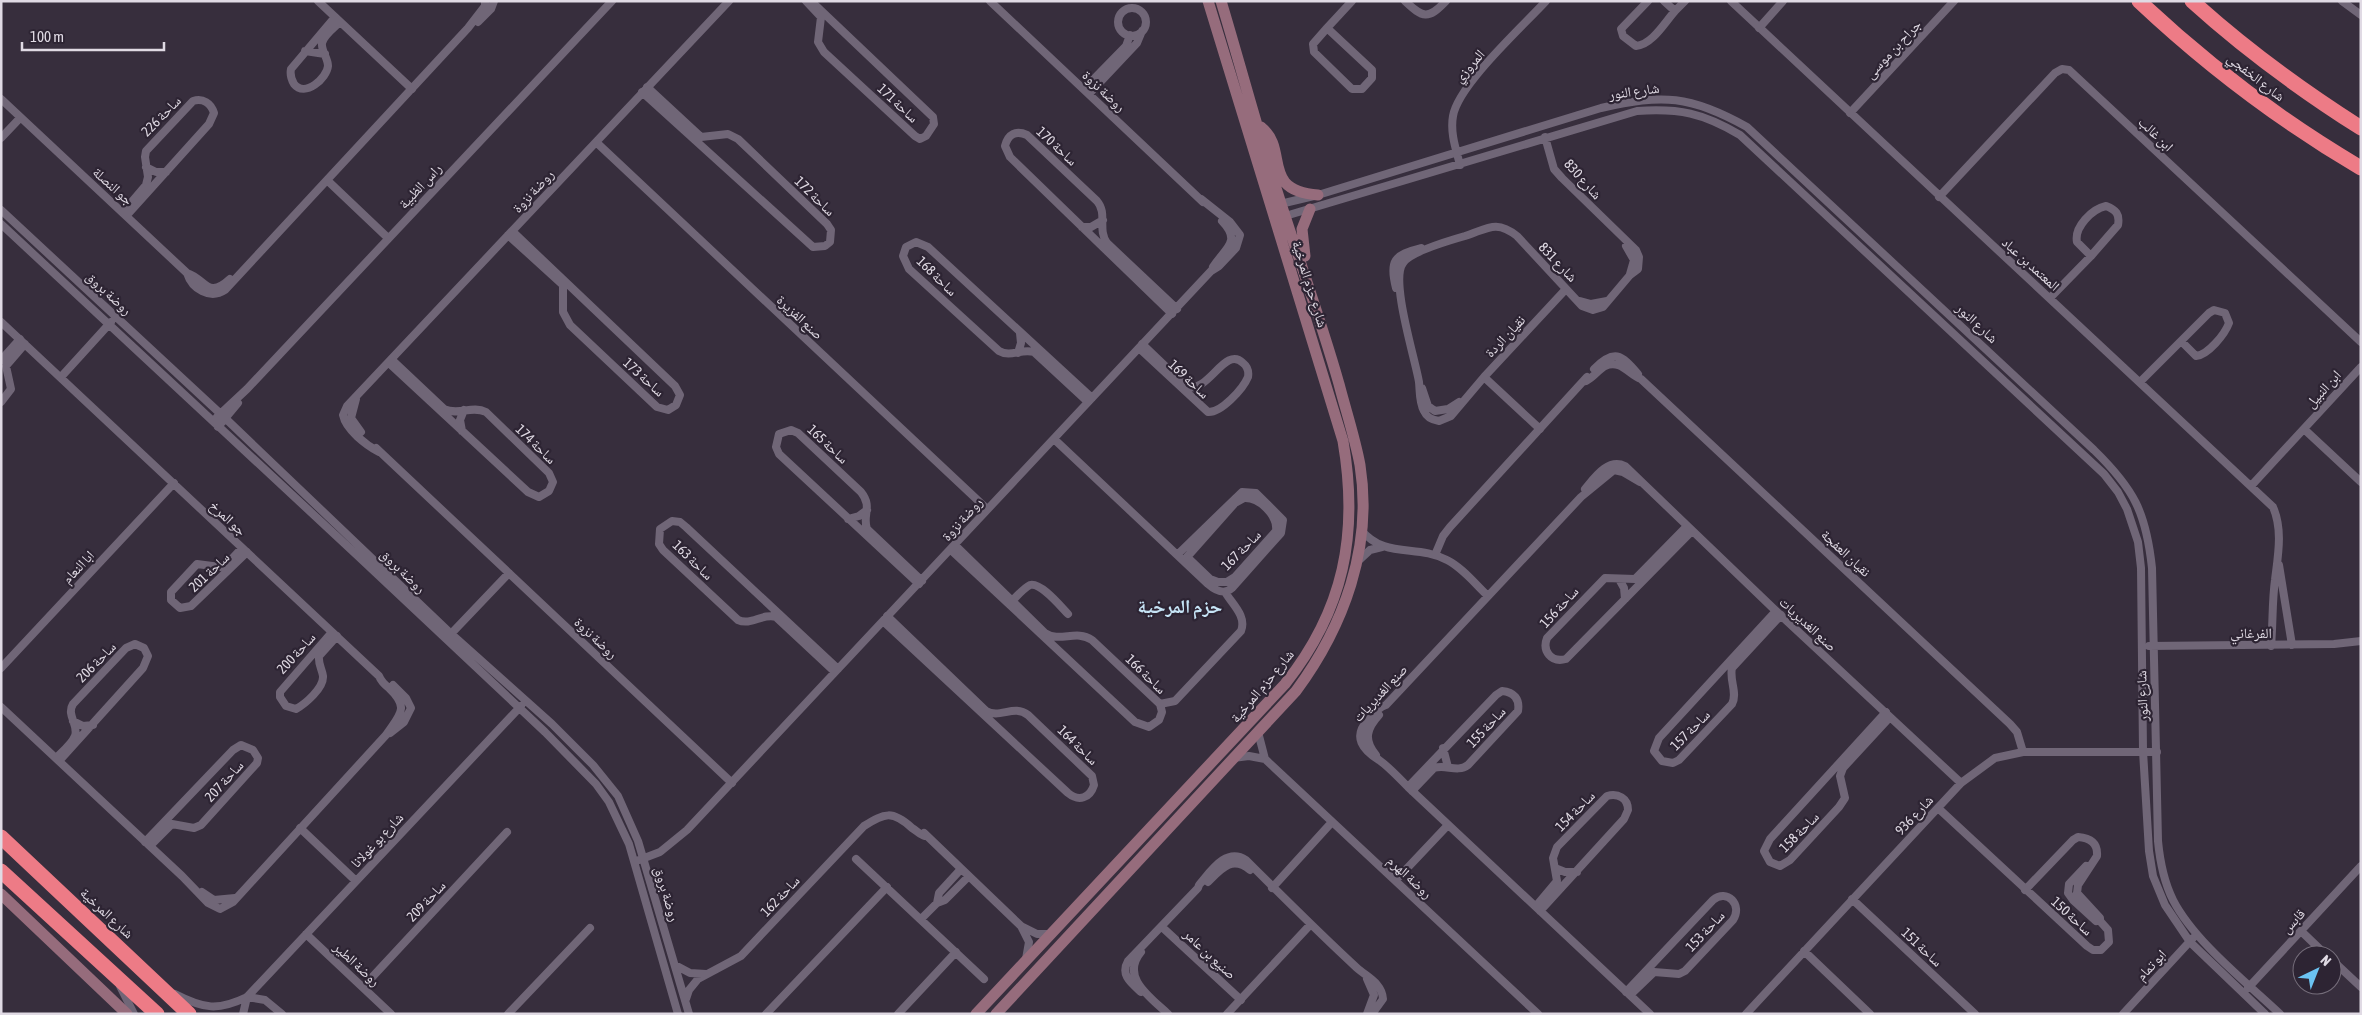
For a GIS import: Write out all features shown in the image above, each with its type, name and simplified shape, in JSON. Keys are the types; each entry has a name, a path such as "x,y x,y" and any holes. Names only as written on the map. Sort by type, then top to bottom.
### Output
{"highway":[{"name":"شارع الخفجي","path":"2139,1 2210,63 2264,106 2314,140 2361,168"},
{"name":"شارع الخفجي","path":"2192,1 2231,36 2286,78 2361,128"},
{"name":"شارع المرخية","path":"1,837 163,987 189,1014"},
{"path":"1,870 157,1014"}],"street":[{"path":"318,1 412,89"},
{"name":"جو النصلة","path":"1,99 187,273 204,286 213,288 226,283 248,264 328,181 468,28 485,6 485,1"},
{"name":"جو النصلة","path":"468,28 487,13 494,1"},
{"name":"راس الظبية","path":"215,424 612,1"},
{"name":"روضة نزوة","path":"729,1 356,399 347,406 344,420 365,442 379,452 732,783"},
{"name":"ساحة 171","path":"806,1 821,17 818,42 824,52 915,136 920,138 926,136 934,124 933,117 811,1"},
{"name":"روضة نزوة","path":"634,861 660,852 678,840 1140,346 1211,271 1219,266 1236,248 1240,235 1230,222 1202,199 990,1"},
{"name":"شارع حزم المرخية","path":"1208,1 1277,204"},
{"name":"شارع حزم المرخية","path":"976,1014 1285,684 1303,661 1322,627 1344,568 1349,531 1350,500 1342,441 1280,218 1259,126 1222,1"},
{"path":"1327,28 1372,70 1372,78 1362,89 1352,90 1314,52 1313,44 1327,28 1352,1"},
{"path":"1405,1 1420,14 1426,15 1434,13 1446,1"},
{"name":"المروزي","path":"1460,165 1452,128 1453,116 1462,94 1546,1"},
{"path":"1648,1 1621,29 1623,36 1636,46 1642,46 1648,42 1685,1"},
{"path":"1664,1 1675,11"},
{"name":"المعتمد بن عباد","path":"1731,1 2273,507 2277,516 2279,563 2292,645"},
{"path":"1759,28 1783,1"},
{"name":"جراح بن موسى","path":"1850,113 1954,1"},
{"path":"2342,1 2361,15"},
{"path":"1087,91 1137,42 1142,31 1146,22 1145,16 1138,9 1127,8 1119,15 1121,30 1130,35 1142,31"},
{"path":"338,19 323,41 328,65 326,72 311,88 303,90 294,84 290,72 305,52 338,19"},
{"path":"819,33 826,28 839,28"},
{"path":"1087,91 1126,46 1130,35"},
{"path":"305,52 325,54"},
{"name":"ابن غالب","path":"1939,197 2056,73 2062,69 2069,70 2361,342"},
{"name":"ساحة 172","path":"644,90 698,135 704,138 731,134 738,139 827,224 831,230 830,242 825,246 813,247 644,90"},
{"name":"شارع النور","path":"1277,204 1318,195 1601,108 1636,100 1661,98 1692,101 1720,112 1747,127 1967,330 2112,468 2125,483 2137,502 2149,541 2154,646 2158,841 2163,872 2176,905 2197,934 2280,1014"},
{"name":"ساحة 226","path":"204,100 212,108 212,120 166,172 125,213 146,185 144,157 149,147 193,101 204,100"},
{"name":"شارع النور","path":"1280,218 1636,111 1661,109 1689,112 1716,121 1740,135 2104,474 2118,492 2134,524 2141,568 2143,751 2149,851 2153,876 2165,906 2190,942 2264,1014"},
{"path":"1,138 20,118"},
{"path":"1259,126 1268,135 1277,164 1289,187 1298,193 1318,195"},
{"name":"ساحة 170","path":"1021,132 1033,140 1097,201 1102,210 1102,235 1106,243 1174,311 1082,227 1010,157 1005,146 1010,136 1021,132"},
{"path":"714,157 712,149 716,137"},
{"name":"شارع 830","path":"1545,137 1554,169 1615,231 1633,256 1634,265 1630,275 1601,308 1593,310 1582,306 1580,301"},
{"name":"صنع الفزيرة","path":"596,142 988,509"},
{"path":"146,167 156,172 166,172"},
{"path":"328,181 388,238"},
{"path":"2050,298 2091,256 2118,225 2119,218 2116,212 2106,206 2094,211 2078,232 2077,242 2091,256"},
{"path":"1310,209 1303,223 1301,238 1310,290"},
{"name":"روضة بروق","path":"1,210 223,416 596,784 609,802 620,824 634,861 678,1014"},
{"name":"شارع حزم المرخية","path":"996,1014 1296,691 1315,666 1332,635 1346,601 1357,562 1361,530 1360,465 1348,417 1310,290 1280,218"},
{"path":"1082,227 1091,227 1103,220"},
{"name":"روضة بروق","path":"1,224 359,557 448,637 525,701 605,777 631,821 689,1014"},
{"name":"شارع 831","path":"1474,233 1500,231 1518,239 1580,301"},
{"name":"ساحة 173","path":"510,233 583,298 675,386 680,398 676,405 668,410 657,407 570,325 564,315 563,286 510,233"},
{"name":"نقيان الردة","path":"1474,233 1430,247 1407,258 1402,264 1399,276 1401,299 1419,385 1428,406 1435,411 1448,409 1463,400 1566,289"},
{"name":"ساحة 168","path":"916,242 928,247 1090,400 1031,351 1009,355 999,351 909,269 903,256 906,247 916,242"},
{"path":"563,308 572,298 583,298"},
{"path":"2140,382 2181,341 2209,313 2220,310 2228,318 2227,329 2204,354 2196,356 2181,341"},
{"path":"61,377 116,317"},
{"name":"جو المرخ","path":"1,322 379,676 398,697 402,706 400,715 386,735 300,828 235,898 221,901 211,899 182,876 1,707"},
{"path":"1959,339 1967,330"},
{"path":"1018,353 1021,343 1020,333"},
{"path":"1,360 23,342"},
{"path":"1,402 11,389 4,374 6,366 23,342"},
{"name":"ساحة 169","path":"1140,346 1184,385 1192,388 1203,384 1229,360 1240,360 1248,371 1247,380 1218,411 1208,412 1196,403 1140,346"},
{"name":"ساحة 174","path":"391,361 444,409 454,412 480,409 486,412 550,473 553,482 549,491 544,495 534,496 462,431 391,361"},
{"name":"نقيان العفجة","path":"1436,555 1450,527 1586,381 1603,367 1612,364 1624,368 1641,379 2010,724 2017,732 2023,752"},
{"name":"ابن النبيل","path":"2252,486 2361,367"},
{"path":"1484,377 1540,429"},
{"path":"1196,403 1203,384"},
{"path":"462,431 460,420 464,410"},
{"name":"ابن النبيل","path":"2304,429 2361,482"},
{"name":"ساحة 165","path":"791,430 798,433 861,492 868,504 867,529 920,583 779,454 776,447 779,434 791,430"},
{"name":"ساحة 167","path":"1056,437 1182,556 1213,588 1225,592 1242,618 1243,624 1240,631 1175,701 1160,704"},
{"name":"صنع الغديريات","path":"1650,1014 1410,789 1368,753 1360,743 1360,730 1368,720 1386,704 1581,497 1614,470 1623,472 1640,482 1961,783"},
{"name":"ابا النعام","path":"1,668 174,483"},
{"name":"ساحة 167","path":"1182,556 1242,492 1251,491 1260,497 1283,520 1283,530 1232,588 1225,592"},
{"name":"ساحة 167","path":"1244,498 1257,501 1276,522 1276,531 1273,535 1234,577 1227,582 1218,582 1210,579 1182,556 1235,503 1244,498"},
{"path":"848,519 859,516 868,510"},
{"name":"ساحة 163","path":"672,521 680,522 837,670 784,622 770,616 743,622 733,616 663,550 659,544 660,529 672,521"},
{"name":"ساحة 156","path":"1689,529 1625,599 1566,659 1560,661 1552,659 1545,645 1548,638 1599,583 1608,577 1635,580 1689,529"},
{"path":"1361,530 1371,541 1382,547 1436,555 1457,566 1488,596"},
{"name":"ساحة 166","path":"953,547 1049,636 1081,635 1092,640 1160,704 1162,712 1159,720 1153,726 1140,726 1062,654 953,547"},
{"path":"1357,562 1370,550 1382,547"},
{"name":"ساحة 201","path":"244,550 214,584 187,608 180,608 171,600 172,588 192,566 200,563 211,566 224,566 244,550"},
{"name":"المعتمد بن عباد","path":"2272,646 2275,579 2279,563"},
{"path":"211,566 215,575 214,584"},
{"path":"448,637 509,573"},
{"path":"1619,579 1624,588 1625,599"},
{"path":"1012,601 1029,586 1035,585 1041,587 1068,614"},
{"path":"758,618 764,609 762,599"},
{"name":"ساحة 157","path":"1778,613 1734,664 1731,670 1735,698 1732,704 1679,760 1673,763 1662,762 1654,751 1655,744 1714,678 1778,613"},
{"name":"ساحة 164","path":"885,618 986,711 991,714 1018,710 1035,722 1092,776 1094,785 1091,792 1084,798 1074,798 885,618"},
{"name":"ساحة 200","path":"334,634 320,653 318,660 323,678 319,688 300,707 291,709 282,702 280,692 302,665 334,634"},
{"path":"1062,654 1065,636"},
{"name":"الفرغاني","path":"2142,646 2272,646 2361,641"},
{"name":"ساحة 206","path":"135,644 144,648 148,656 146,664 93,725 57,760 74,738 76,730 70,711 73,704 126,648 135,644"},
{"path":"302,665 312,665 320,668"},
{"path":"1714,678 1732,682"},
{"name":"ساحة 155","path":"1502,691 1508,692 1517,699 1518,711 1468,765 1462,769 1434,768 1410,789 1443,748 1496,695 1502,691"},
{"name":"شارع بو غولانا","path":"163,987 201,1005 218,1008 247,997 525,701"},
{"path":"999,728 1000,718 1005,711"},
{"name":"ساحة 158","path":"1888,715 1843,768 1840,776 1845,798 1839,807 1790,860 1780,866 1775,865 1766,857 1766,845 1822,782 1888,715"},
{"path":"73,722 82,726 93,725"},
{"path":"1233,758 1249,756 1265,759 1258,732"},
{"name":"ساحة 207","path":"246,745 256,753 258,758 254,767 201,825 194,828 174,824 148,844 178,807 237,746 246,745"},
{"path":"1443,748 1448,767"},
{"name":"شارع 936","path":"1746,1014 1961,783 1994,758 2023,752 2156,752"},
{"name":"روضة الهرم","path":"1265,759 1538,1014"},
{"path":"1822,782 1830,781 1842,784"},
{"name":"ساحة 154","path":"1618,795 1628,805 1626,815 1577,872 1538,908 1556,884 1552,858 1557,847 1601,800 1607,796 1618,795"},
{"path":"178,807 178,817 183,825"},
{"name":"ساحة 150","path":"1938,808 2025,890 2093,950 2101,950 2110,942 2108,930 2100,921 2097,922 2078,905 2068,893 2072,881 2097,856 2095,844 2090,839 2078,837 2025,890"},
{"name":"ساحة 162","path":"685,1001 693,984 741,956 864,826 873,814 883,810 892,810 908,818 1021,926 1037,934 1052,934"},
{"path":"1272,888 1332,822"},
{"path":"1396,880 1448,825"},
{"path":"300,828 356,881"},
{"name":"ساحة 209","path":"364,987 507,832"},
{"path":"1168,1014 1144,991 1134,978 1133,967 1147,942 1198,888 1198,884 1227,857 1242,858 1310,925 1366,977 1378,985 1382,994 1381,1003 1372,1014"},
{"path":"856,858 984,979"},
{"name":"قابس","path":"2243,993 2361,866"},
{"path":"1555,868 1565,872 1577,872"},
{"path":"938,903 939,893 960,869"},
{"path":"921,920 968,877"},
{"path":"766,1014 887,887"},
{"path":"1,894 127,1014"},
{"name":"ساحة 153","path":"1717,896 1730,897 1734,902 1737,912 1733,920 1686,971 1679,974 1665,972 1650,974 1628,994 1661,954 1717,896"},
{"name":"ساحة 151","path":"1852,899 1975,1014"},
{"path":"1227,1014 1310,925"},
{"path":"1021,926 1029,942 1026,961"},
{"name":"صنيع بن عامر","path":"1162,927 1241,1000"},
{"path":"508,1014 590,928"},
{"path":"2300,931 2315,945"},
{"name":"روضة الطير","path":"306,934 391,1014"},
{"name":"ابو تمام","path":"2123,1014 2197,934"},
{"path":"1804,951 1870,1014"},
{"path":"898,1014 956,952"},
{"path":"1661,954 1665,972"},
{"path":"675,965 690,973 708,974"},
{"path":"2342,970 2361,988"},
{"path":"113,973 134,1014"},
{"path":"1366,977 1374,995 1367,1014"},
{"path":"247,997 265,1000 282,1014"},
{"name":"شارع بو غولانا","path":"243,1014 247,997"}],"district":[{"name":"حزم المرخية","path":"1180,606"}]}
